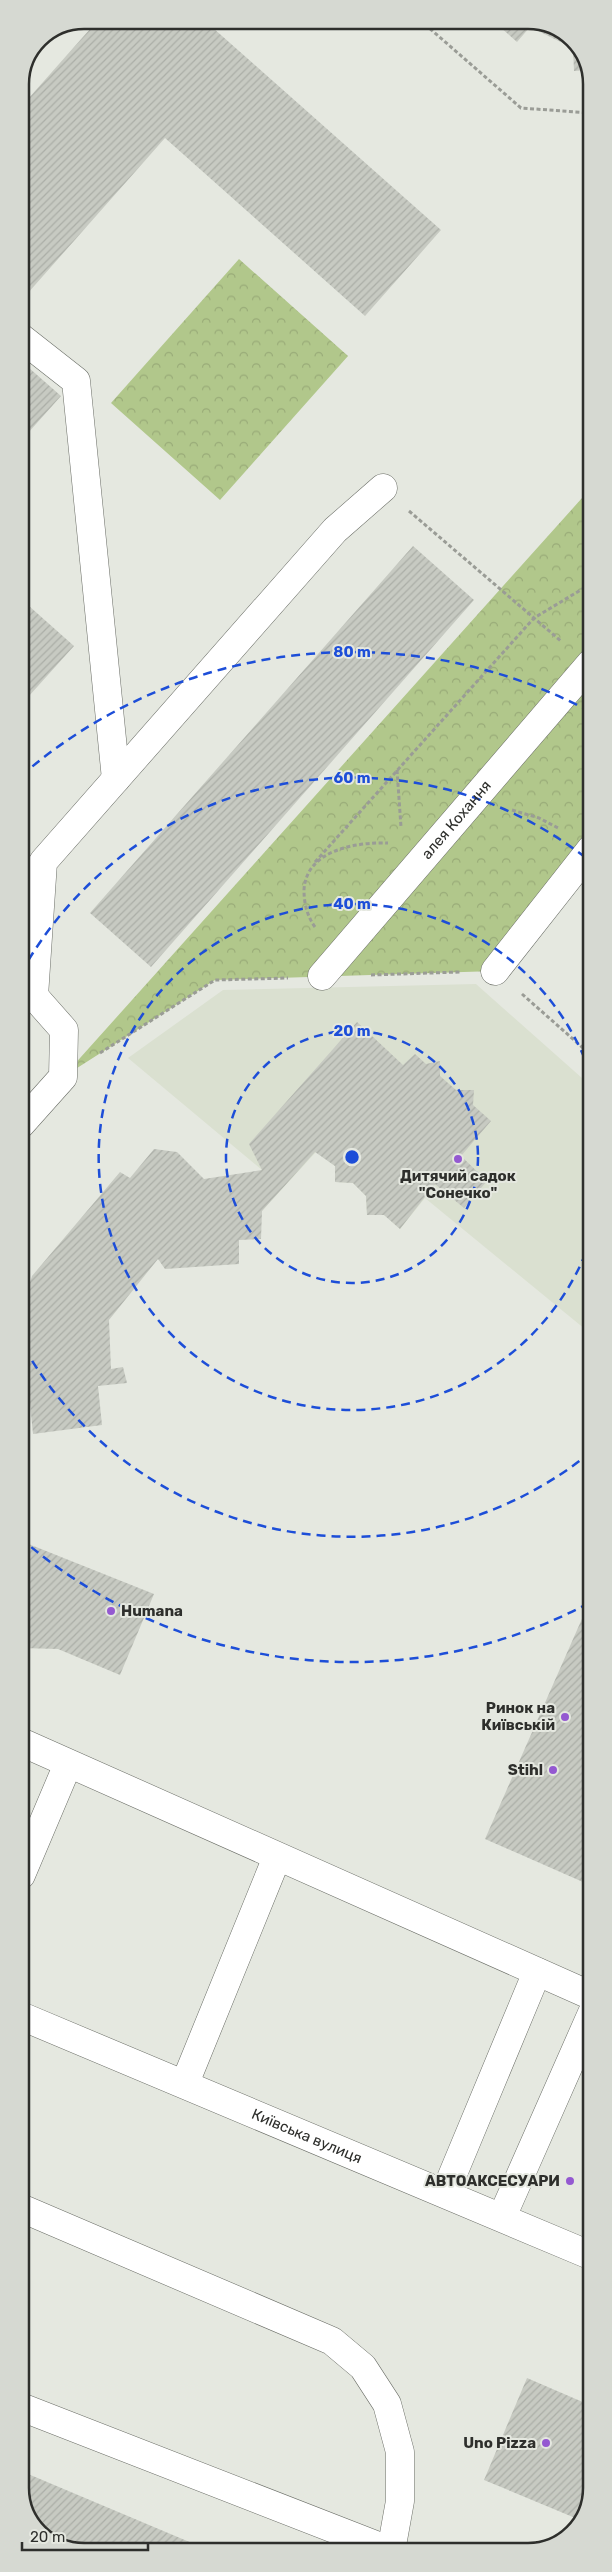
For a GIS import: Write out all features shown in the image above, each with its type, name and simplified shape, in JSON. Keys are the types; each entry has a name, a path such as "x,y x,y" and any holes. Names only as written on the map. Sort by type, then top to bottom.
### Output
{"main road":[{"path":"29,344 76,381 116,779"},
{"path":"29,978 43,862 335,530 383,488"},
{"name":"алея Кохання","path":"322,976 583,672"},
{"path":"495,970 583,859"},
{"path":"29,997 64,1030 63,1077 29,1114"},
{"path":"29,1746 583,1992"},
{"path":"29,1857 68,1764"},
{"path":"185,2083 277,1857"},
{"path":"445,2193 537,1972"},
{"name":"Київська вулиця","path":"29,2019 185,2083 583,2252"},
{"path":"502,2217 583,2033"},
{"path":"29,2211 332,2341 363,2367 387,2404 400,2452 400,2501 392,2543"},
{"path":"29,2410 370,2543"}],"path":[{"path":"430,29 521,108 583,112"},
{"path":"383,488 583,658"},
{"path":"311,867 534,618 583,587"},
{"path":"398,770 401,830"}],"shaded area":[{"name":"Дитячий садок \"Сонечко\"","path":"476,984 583,1079 583,1327 425,1198 400,1229 384,1215 367,1215 366,1196 353,1183 335,1182 335,1166 316,1152 262,1211 262,1170 128,1058 223,990"}],"green space":[{"path":"239,259 348,356 220,500 111,403"},
{"path":"583,497 583,859 495,971 215,980 63,1077"}],"building":[{"path":"90,29 214,29 441,230 365,316 165,138 29,292 29,98"},
{"path":"502,29 528,29 517,42"},
{"path":"535,30 549,33 559,38 565,44"},
{"path":"573,53 581,71 574,71"},
{"path":"29,368 61,396 29,432"},
{"path":"413,546 474,600 151,967 90,913"},
{"path":"29,606 74,646 29,696"},
{"path":"357,1022 403,1065 415,1054 426,1064 440,1061 440,1076 456,1090 474,1090 473,1105 491,1121 461,1156 487,1181 464,1208 435,1184 400,1229 384,1215 367,1215 366,1196 353,1183 335,1182 335,1166 315,1152 262,1211 261,1239 239,1240 239,1264 165,1269 158,1259 109,1320 111,1369 123,1367 127,1383 98,1386 102,1425 33,1434 29,1394 29,1286 32,1276 120,1172 130,1178 154,1149 177,1152 204,1179 262,1170 249,1144"},
{"path":"29,1544 154,1594 120,1675 58,1649 29,1648"},
{"name":"Ринок на Київській","path":"583,1616 583,1882 485,1839"},
{"name":"Uno Pizza","path":"527,2378 583,2402 583,2488 580,2506 575,2518 484,2480"},
{"path":"29,2474 192,2543 81,2543 63,2539 56,2536 36,2516 30,2499"}],"place":[{"name":"Дитячий садок \"Сонечко\"","path":"458,1159"},
{"name":"Humana","path":"111,1611"},
{"name":"Ринок на Київській","path":"565,1717"},
{"name":"Stihl","path":"553,1770"},
{"name":"АВТОАКСЕСУАРИ","path":"570,2181"},
{"name":"Uno Pizza","path":"546,2443"}]}
